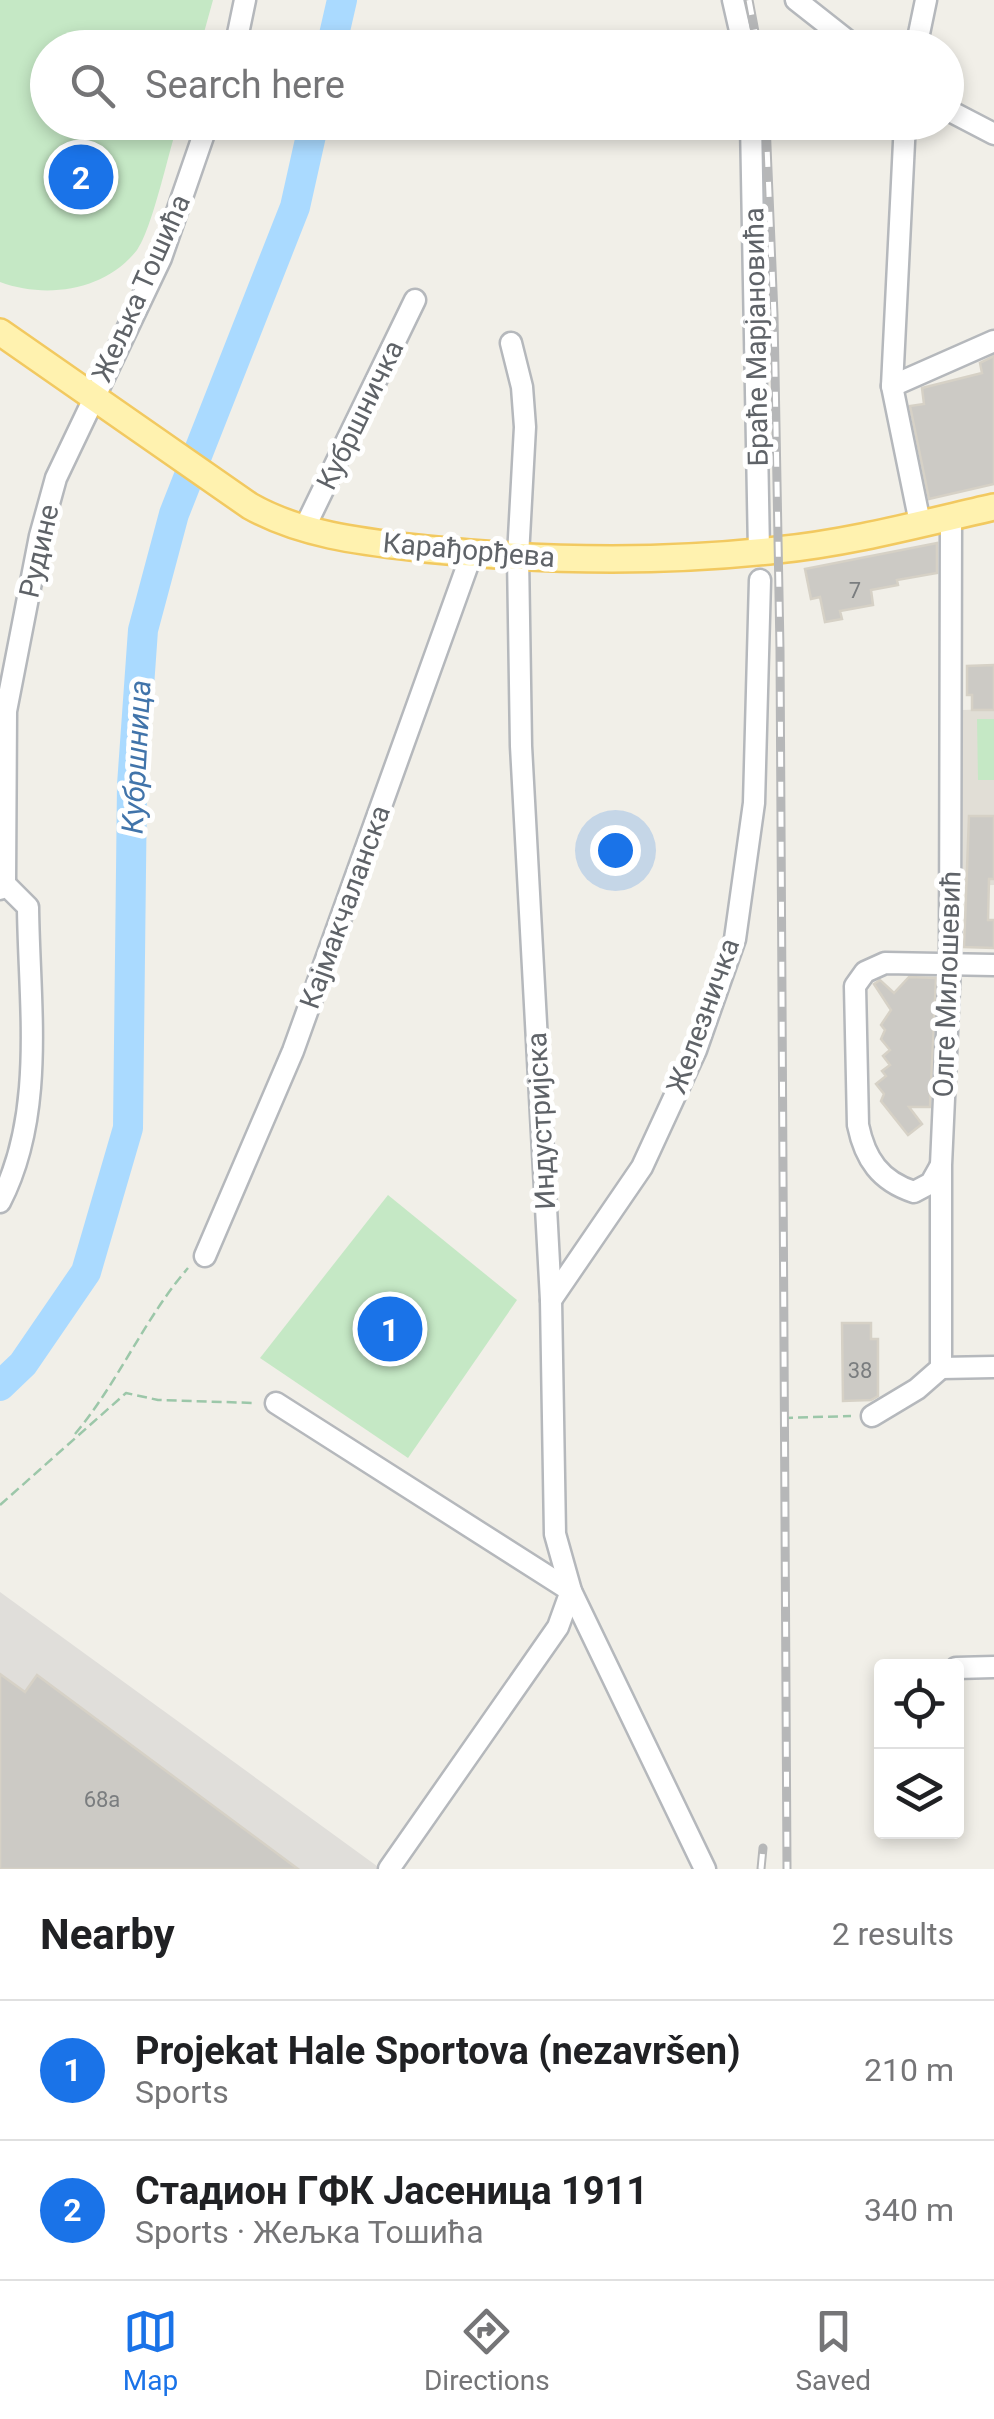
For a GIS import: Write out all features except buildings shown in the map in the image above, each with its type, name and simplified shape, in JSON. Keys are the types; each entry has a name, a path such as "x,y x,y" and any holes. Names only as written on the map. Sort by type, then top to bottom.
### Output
{"main road":[{"name":"Карађорђева","path":"0,332 250,506 304,530 472,554 675,557 803,547 994,507"}],"street":[{"path":"238,30 245,0"},
{"path":"734,0 740,30"},
{"path":"796,0 834,30"},
{"path":"920,30 926,0"},
{"path":"964,118 994,134"},
{"name":"Жељка Тошића","path":"97,400 160,258 202,140"},
{"name":"Браће Марјановића","path":"751,140 759,552"},
{"path":"905,140 892,386 920,523"},
{"name":"Кубршничка","path":"304,530 415,300"},
{"path":"892,386 994,340"},
{"name":"Индустријска","path":"511,343 522,388 525,426 518,556 522,764 551,1300 555,1534 571,1591 705,1869"},
{"name":"Рудине","path":"3,886 6,711 52,492 97,400"},
{"name":"Олге Милошевић","path":"941,1368 941,1165 950,965 951,516"},
{"name":"Кајмакчаланска","path":"205,1256 293,1050 472,554"},
{"name":"Железничка","path":"551,1300 642,1167 696,1050 735,939 754,803 760,580"},
{"path":"0,1202 10,1182 30,1104 28,907 3,886"},
{"path":"941,1165 931,1183 914,1192 894,1186 876,1169 863,1148 858,1125 855,986 865,972 885,963 994,965"},
{"path":"872,1416 917,1389 941,1368 994,1367"},
{"path":"276,1403 571,1591 558,1628 389,1869"},
{"path":"964,1668 994,1667"}],"path":[{"path":"69,1442 174,1285 197,1258 205,1256"},
{"path":"0,1504 126,1393 158,1400 276,1403"},
{"path":"783,1418 872,1416"}],"shaded area":[{"path":"994,709 994,885 963,886 962,710"},
{"path":"0,1592 381,1869 0,1869"}],"green space":[{"path":"0,0 213,0 205,30 30,30 30,140 173,140 143,240 124,264 109,275 74,288 36,290 0,282"},
{"path":"977,719 994,719 994,780 978,780"},
{"path":"388,1195 517,1300 408,1458 260,1358"}],"waterway":[{"name":"Кубршница","path":"335,30 342,0"},
{"name":"Кубршница","path":"0,1386 23,1364 86,1272 128,1128 132,785 143,630 174,514 295,207 310,140"}],"railway":[{"path":"749,0 755,30"},
{"path":"767,140 780,650 787,1869"},
{"path":"761,1869 763,1848"}],"place":[{"name":"Стадион ГФК Јасеница 1911","path":"81,177"},
{"name":"Projekat Hale Sportova (nezavršen)","path":"390,1329"}]}
